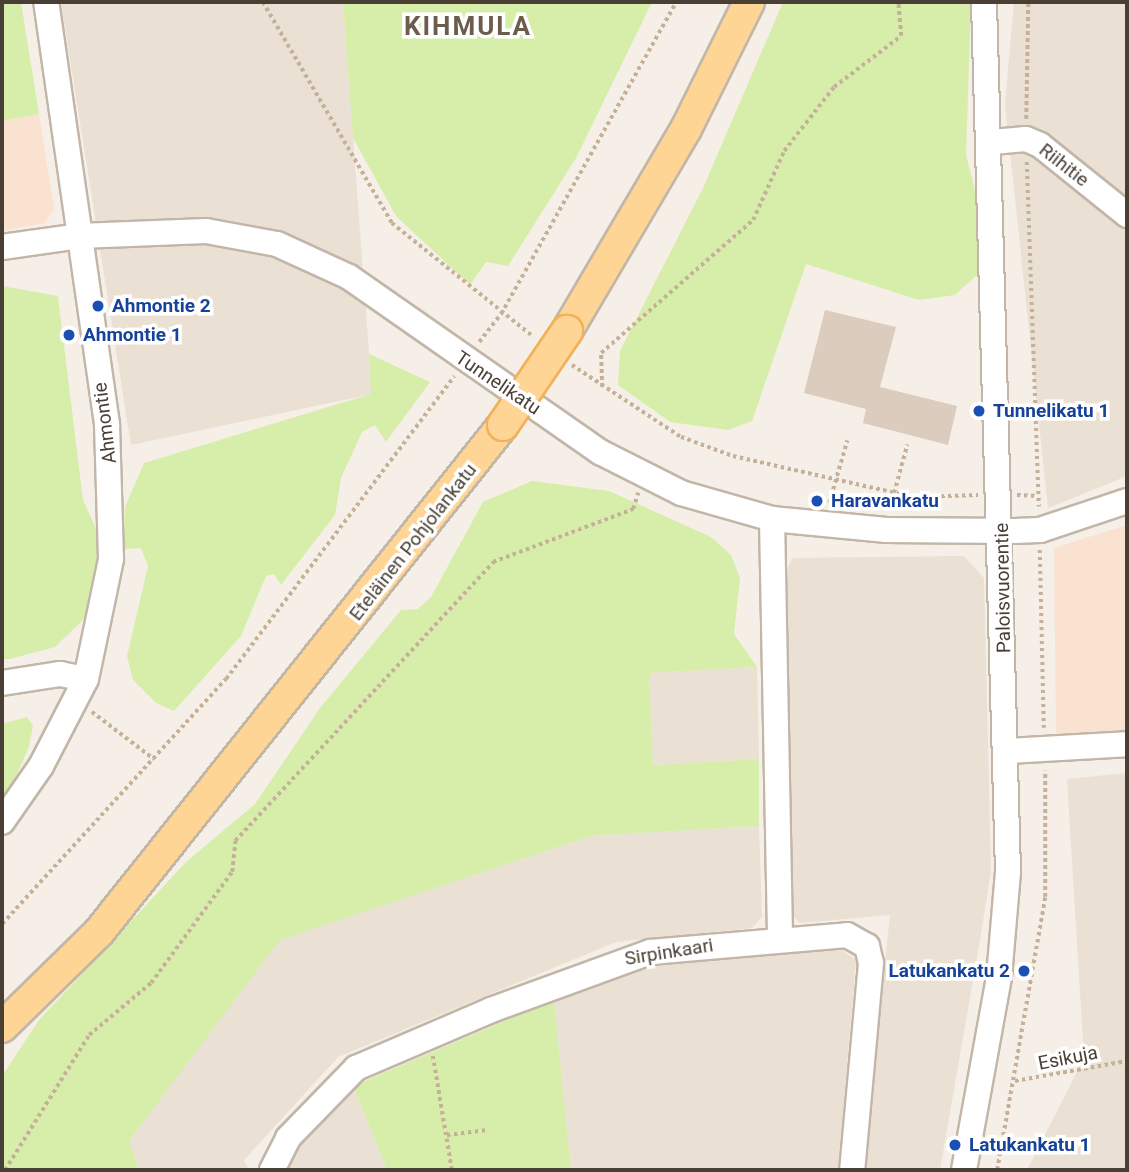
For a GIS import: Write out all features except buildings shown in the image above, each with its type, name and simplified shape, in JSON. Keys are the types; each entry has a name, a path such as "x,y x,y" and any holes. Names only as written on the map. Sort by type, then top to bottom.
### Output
{"main road":[{"name":"Eteläinen Pohjolankatu","path":"2,1027 99,932 503,425 686,129 749,2"}],"street":[{"name":"Ahmontie","path":"2,822 81,691 108,594 112,507 107,424 46,2"},
{"name":"Paloisvuorentie","path":"964,1170 1005,930 1007,751 992,142 984,2"},
{"name":"Riihitie","path":"992,142 1026,139 1127,215"},
{"name":"Tunnelikatu","path":"2,247 79,236 206,231 277,244 349,277 465,359 643,474 681,493 772,519 823,524 1002,532 1040,530 1127,501"},
{"path":"772,519 780,938"},
{"path":"2,682 60,674 81,691"},
{"path":"1007,751 1127,744"},
{"name":"Sirpinkaari","path":"272,1170 288,1138 356,1068 426,1037 616,960 780,938 847,935 867,946 871,963 852,1170"}],"path":[{"path":"263,2 392,223 501,314 556,339"},
{"path":"2,924 226,679 501,314 676,2"},
{"path":"602,387 601,353 753,220 784,151 834,87 901,36 898,2"},
{"path":"997,1170 1015,1082 1045,897 1040,530 1026,139 1027,2"},
{"path":"568,362 602,387 681,436 894,493 928,499 984,495"},
{"path":"823,524 847,442"},
{"path":"894,493 907,445"},
{"path":"5,1170 89,1035 151,983 232,872 235,841 493,562 633,509 643,474"},
{"path":"1020,495 1038,496"},
{"path":"81,691 154,759"},
{"path":"426,1037 452,1170"},
{"name":"Esikuja","path":"1015,1082 1127,1060"},
{"path":"446,1135 487,1130"}],"shaded area":[{"path":"61,2 343,2 372,394 131,445"},
{"path":"1014,2 1127,2 1127,476 1048,508 1005,104"},
{"path":"39,114 54,208 45,223 2,231 2,121"},
{"path":"1127,525 1127,730 1056,735 1054,548"},
{"path":"964,556 984,578 991,871 980,940 940,1170 863,1170 890,915 800,923 790,913 784,574 793,558"},
{"path":"757,667 759,759 653,765 649,673"},
{"path":"1127,773 1127,1170 1027,1170 1084,1058 1067,779"},
{"path":"759,826 762,917 752,928 616,942 338,1057 244,1160 249,1170 139,1170 128,1142 279,940 591,836"},
{"path":"842,950 856,960 838,1170 571,1170 554,1000 631,966"},
{"path":"353,1086 387,1170 286,1170 289,1157"}],"green space":[{"path":"2,2 21,2 39,114 2,121"},
{"path":"343,2 652,2 576,158 508,266 486,262 470,285 396,216 353,138"},
{"path":"783,2 971,2 966,155 976,194 980,272 955,295 919,300 806,264 752,421 728,430 670,422 618,385 620,351 703,188"},
{"path":"2,286 58,296 83,500 101,539 92,601 83,620 55,647 10,659 2,659"},
{"path":"369,354 430,382 386,442 375,425 362,432 341,478 335,515 281,585 274,574 266,576 241,636 174,711 156,703 133,680 127,656 148,566 141,548 123,549 125,507 144,463 371,394"},
{"path":"532,481 609,491 711,537 731,555 740,578 734,634 757,667 649,673 653,765 759,759 759,826 591,836 280,940 129,1141 139,1170 2,1170 2,1076 39,1020 186,862 255,804 320,708 401,610 418,609 431,597 483,502"},
{"path":"27,717 33,726 29,747 2,807 2,724"},
{"path":"554,1000 571,1170 387,1170 353,1086"}],"place":[{"name":"Ahmontie 2","path":"98,306"},
{"name":"Ahmontie 1","path":"69,335"},
{"name":"Tunnelikatu 1","path":"979,411"},
{"name":"Haravankatu","path":"817,501"},
{"name":"Latukankatu 2","path":"1024,971"},
{"name":"Latukankatu 1","path":"955,1145"}],"district":[{"name":"KIHMULA","path":"468,27"}]}
